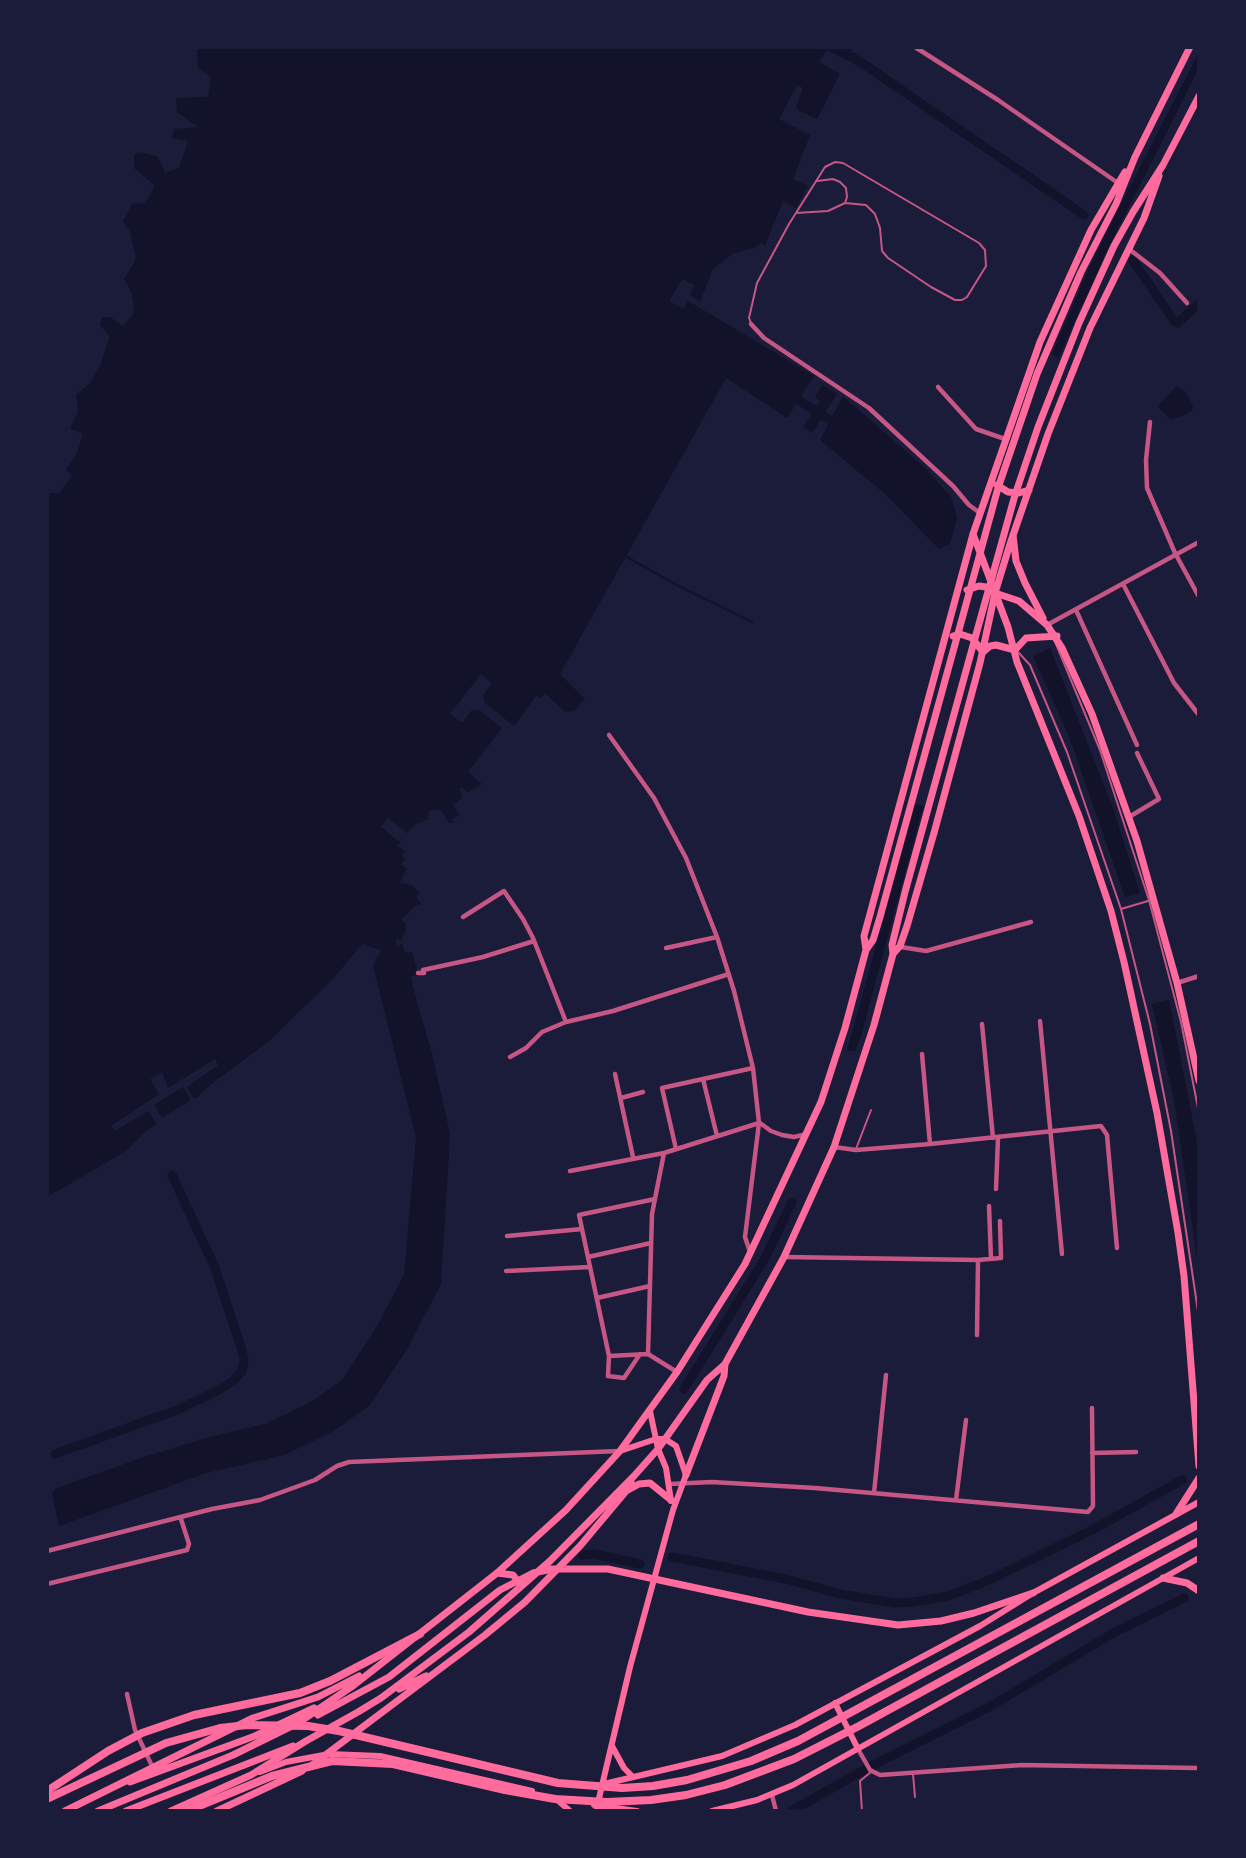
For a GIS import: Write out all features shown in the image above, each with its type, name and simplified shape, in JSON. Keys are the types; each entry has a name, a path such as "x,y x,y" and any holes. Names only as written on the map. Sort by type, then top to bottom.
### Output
{"highway":[{"path":"47,1799 166,1743 220,1728 247,1725 307,1726 339,1731 569,1784 622,1788 687,1780 741,1765 798,1741 1199,1524"},
{"path":"187,1811 272,1776 332,1761 393,1764 555,1799 607,1802 651,1800 725,1785 794,1759 1199,1541"},
{"path":"47,1791 108,1751 142,1733 194,1716 300,1693 420,1634"}],"main road":[{"path":"298,1723 354,1685 497,1573 566,1510 620,1451 677,1372 750,1253 821,1102 866,950 873,940 998,488 1037,374 1135,157 1190,47"},
{"path":"381,1698 450,1647 520,1589 634,1476 658,1449 707,1380 725,1364 784,1257 834,1147 874,1026 893,954 892,944 905,892 1019,482 1038,426 1079,323 1114,246 1163,165 1199,96"},
{"path":"866,950 864,936 954,598 992,477 1040,342 1061,293 1098,216 1135,157"},
{"path":"893,954 900,947 934,833 983,652 995,593 1013,534 1048,433 1090,328 1144,218 1163,165"},
{"path":"992,477 998,486 1008,492 1029,490"},
{"path":"973,534 1017,662 1068,784 1111,911 1142,1035 1169,1174 1184,1276 1199,1466"},
{"path":"1013,534 1016,561 1021,575 1047,625"},
{"path":"954,598 979,586 986,587 1019,601 1057,636 1092,714 1129,817 1177,983 1199,1081"},
{"path":"943,642 955,634 967,635 975,640 983,652"},
{"path":"1015,650 1026,638 1057,636"},
{"path":"983,652 996,645 1015,650"},
{"path":"597,1808 630,1667 673,1510 724,1376 725,1364"},
{"path":"649,1411 670,1484 673,1510"},
{"path":"620,1451 656,1439 665,1439 676,1446 685,1479"},
{"path":"217,1811 288,1779 329,1754 525,1602 580,1546 627,1490 634,1476"},
{"path":"1176,1514 1199,1478"},
{"path":"627,1490 639,1484 650,1483 671,1500"},
{"path":"604,1784 722,1756 796,1725 980,1626 1033,1593 1199,1502"},
{"path":"712,1811 742,1808 772,1795 1199,1558"},
{"path":"98,1811 258,1744 345,1702 389,1677 485,1600 533,1573 552,1569 608,1569 808,1612 898,1625 974,1613 1033,1593"},
{"path":"497,1573 507,1573 517,1578 520,1589"},
{"path":"1163,1578 1187,1583 1199,1591"},
{"path":"65,1811 253,1718 329,1693 384,1662"},
{"path":"251,1775 381,1698 439,1670"},
{"path":"107,1790 263,1733 298,1717 354,1685"},
{"path":"835,1703 858,1749"},
{"path":"126,1811 306,1741"},
{"path":"612,1746 624,1769 633,1777"},
{"path":"171,1811 286,1762 329,1754 380,1756 597,1808 637,1811"},
{"path":"553,1797 570,1811"}],"street":[{"path":"915,47 1118,183"},
{"path":"1128,249 1160,273 1187,303"},
{"path":"751,324 764,338 869,408 980,513"},
{"path":"938,387 976,429 1005,439"},
{"path":"1150,422 1146,460 1147,488 1175,553 1199,597"},
{"path":"1047,625 1199,542"},
{"path":"1123,584 1181,696 1199,715"},
{"path":"1076,610 1137,745"},
{"path":"609,735 654,798 686,858 729,974 753,1068 759,1123 745,1237 750,1253"},
{"path":"1129,817 1159,799 1137,753"},
{"path":"463,917 503,891 523,919 534,941 566,1021"},
{"path":"900,947 926,951 1031,922"},
{"path":"666,948 717,937"},
{"path":"418,973 534,941"},
{"path":"510,1057 533,1043 542,1032 566,1021 613,1011 729,974"},
{"path":"1177,983 1199,976"},
{"path":"1040,1021 1062,1254"},
{"path":"982,1024 996,1138 996,1189"},
{"path":"922,1054 930,1144"},
{"path":"676,1149 662,1088 753,1068"},
{"path":"615,1074 632,1157"},
{"path":"703,1079 717,1136"},
{"path":"620,1098 643,1092"},
{"path":"759,1123 782,1135 794,1137 808,1133"},
{"path":"570,1171 664,1153 759,1123"},
{"path":"834,1147 856,1150 1101,1126 1105,1130 1117,1248"},
{"path":"648,1354 651,1243 655,1199 664,1153"},
{"path":"640,1354 624,1378 618,1379 607,1374 609,1356 579,1214 655,1199"},
{"path":"989,1206 992,1259"},
{"path":"784,1257 978,1260 1001,1258 1000,1221"},
{"path":"507,1236 582,1229"},
{"path":"588,1257 651,1243"},
{"path":"977,1335 978,1260"},
{"path":"506,1271 590,1267"},
{"path":"597,1298 650,1286"},
{"path":"609,1356 648,1354 677,1372"},
{"path":"874,1493 886,1375"},
{"path":"670,1484 685,1479 1088,1512 1093,1506 1092,1408"},
{"path":"956,1500 966,1420"},
{"path":"47,1551 212,1509 260,1500 315,1480 349,1462 620,1451"},
{"path":"1092,1453 1136,1452"},
{"path":"47,1584 187,1550 189,1544 181,1519"},
{"path":"127,1694 135,1730 152,1766"},
{"path":"858,1749 870,1768 880,1775 1022,1765 1198,1768"},
{"path":"772,1795 776,1809"}],"lane":[{"path":"751,324 749,318 757,283 796,213 825,167 835,162 843,163 979,243 985,250 986,266 967,298 955,300 888,258 882,251 880,228 875,214 866,205 845,203 828,211 796,213"},
{"path":"816,181 833,179 840,182 846,188 845,203"},
{"path":"1057,636 1056,645 1100,750 1149,900 1181,1022 1199,1113"},
{"path":"1015,650 1030,665 1048,706 1088,811 1121,909 1150,1024 1171,1131 1199,1318"},
{"path":"1121,909 1149,900"},
{"path":"856,1150 871,1110"},
{"path":"862,1811 860,1781 870,1768"},
{"path":"913,1773 915,1797"}],"shaded area":[{"path":"197,47 853,47 847,60 827,50 819,62 840,74 817,119 796,107 803,88 797,85 779,119 810,135 793,179 808,186 796,208 783,201 765,245 761,243 732,254 713,269 700,302 690,295 695,285 682,279 669,301 683,309 688,301 814,376 787,418 726,378 560,674 585,699 574,711 565,712 545,693 540,698 536,696 514,726 484,702 483,695 492,683 481,674 450,714 462,723 472,710 479,710 502,728 468,772 482,784 468,792 459,788 462,798 453,804 460,815 452,819 454,823 449,823 441,810 434,809 429,811 428,819 416,824 407,833 388,818 381,827 398,841 402,839 397,846 407,852 402,856 405,858 401,865 407,869 400,882 413,886 420,893 416,897 422,905 418,904 401,919 406,924 405,934 401,938 402,941 395,940 397,947 402,943 405,953 412,952 418,975 411,976 413,987 450,1134 441,1284 407,1349 370,1405 332,1432 284,1455 206,1473 59,1526 52,1493 57,1488 206,1438 265,1424 313,1401 343,1379 377,1326 404,1275 416,1138 373,965 381,950 362,944 332,980 268,1042 211,1084 197,1098 193,1098 187,1087 218,1065 215,1059 168,1088 162,1072 150,1079 159,1094 111,1126 115,1131 148,1111 157,1124 126,1151 47,1197 47,496 59,493 72,476 66,469 76,455 83,434 70,428 78,412 76,395 90,383 100,366 110,336 100,325 102,317 110,317 123,326 133,315 131,291 124,279 136,259 130,232 123,221 133,203 144,204 155,186 134,168 134,154 140,152 158,157 165,173 179,168 188,141 172,138 174,129 198,127 177,112 176,98 208,97 211,77 198,68"},
{"path":"1199,52 1199,68 1109,246 1059,358 1052,354 1092,261"},
{"path":"822,385 837,394 812,433 803,427 820,401 815,397"},
{"path":"1177,386 1186,393 1193,406 1191,412 1171,420 1158,406"},
{"path":"843,396 925,468 951,497 957,518 950,544 939,549 885,494 820,440"},
{"path":"1050,648 1113,808 1140,893 1125,897 1070,739 1033,656"},
{"path":"915,804 923,806 861,1036 855,1051 847,1051"},
{"path":"1169,1000 1199,1152 1199,1271 1174,1100 1152,1004"},
{"path":"183,1087 191,1100 162,1118 154,1105"}],"pier":[{"path":"1099,239 1103,240 1069,310 1050,358 1048,353"},
{"path":"1109,246 1111,248 1062,359 1057,361"}],"waterway":[{"path":"834,47 862,63 1084,215"},
{"path":"1133,261 1175,322 1178,323 1199,303"},
{"path":"790,395 840,426"},
{"path":"625,556 752,622"},
{"path":"55,1454 177,1410 215,1392 233,1381 242,1371 244,1361 241,1347 215,1268 172,1175"},
{"path":"684,1389 764,1260 792,1202"},
{"path":"672,1557 786,1579 840,1594 895,1603 914,1602 948,1596 987,1581 1090,1531 1182,1480"},
{"path":"582,1555 594,1554 640,1564"},
{"path":"791,1811 875,1764 991,1706 1115,1632 1184,1598"}]}
